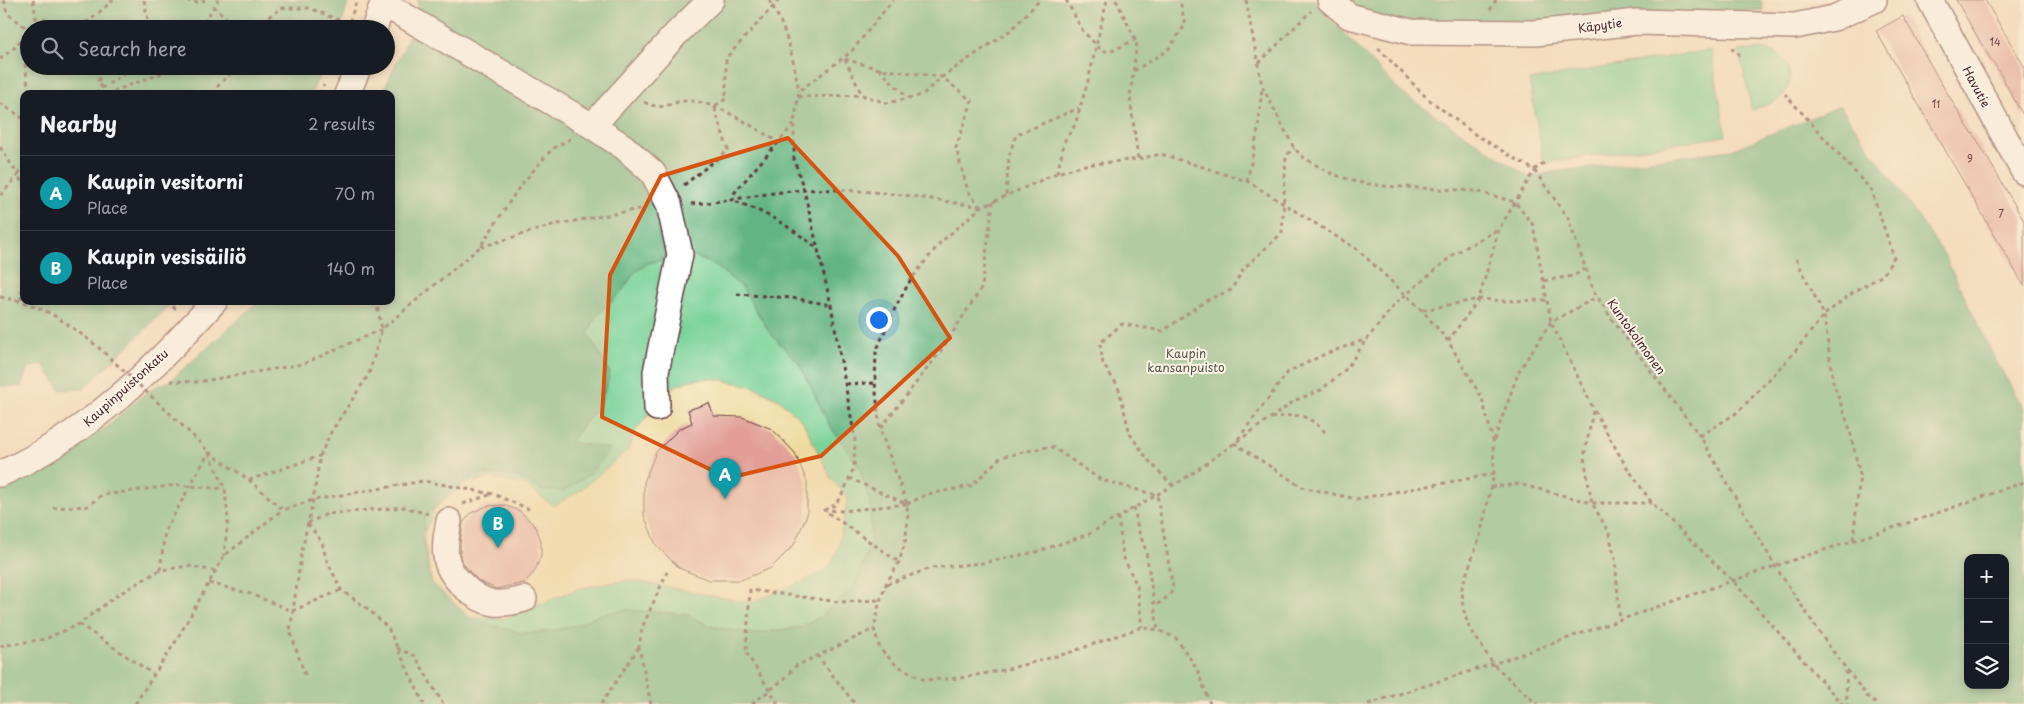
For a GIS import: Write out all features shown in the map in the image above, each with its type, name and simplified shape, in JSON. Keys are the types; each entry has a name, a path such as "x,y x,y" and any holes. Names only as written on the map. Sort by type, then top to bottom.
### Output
{"street":[{"path":"592,126 676,34 711,0"},
{"name":"Käpytie","path":"1322,4 1348,16 1411,32 1535,34 1637,22 1795,26 1834,18 1874,0"},
{"name":"Havutie","path":"1930,0 2024,172"},
{"path":"377,20 384,3 624,146 653,173 668,202 680,254 656,372 657,408"},
{"path":"349,90 355,75"},
{"name":"Kaupinpuistonkatu","path":"0,474 41,454 94,420 139,379 211,305"},
{"path":"449,521 446,539 446,558 462,584 475,594 492,602 510,603 524,599"}],"path":[{"path":"4,0 8,13 20,22"},
{"path":"33,0 36,20"},
{"path":"88,20 113,0"},
{"path":"144,0 148,20"},
{"path":"187,0 192,3 205,0"},
{"path":"205,20 218,0"},
{"path":"350,20 357,0"},
{"path":"769,0 780,17 791,48 799,91 794,123 794,159 804,190 831,305 855,439 854,467 850,478 835,505 824,510"},
{"path":"714,106 726,98 726,58 772,5 779,0"},
{"path":"799,91 851,52 893,0"},
{"path":"798,97 862,95 887,103 922,95 942,77 1011,30 1040,0"},
{"path":"1066,0 1083,31 1102,51 1112,51 1136,39"},
{"path":"1057,173 1065,140 1075,125 1107,0"},
{"path":"1116,0 1124,20 1136,39 1130,96 1138,159"},
{"path":"1134,71 1168,50 1185,25 1180,0"},
{"path":"1246,0 1262,86 1258,130 1247,181"},
{"path":"1258,64 1322,4"},
{"path":"213,6 229,20"},
{"path":"264,20 282,8 310,8 339,20"},
{"path":"0,59 20,42"},
{"name":"Kuntokolmonen","path":"1375,45 1434,104 1473,133 1534,170 1568,218 1585,269 1597,297 1643,362 1700,436 1775,566 1846,670 1868,696 1878,704"},
{"path":"862,95 845,59 879,69 942,77 972,101 956,148 968,191 981,207"},
{"path":"879,69 908,99"},
{"path":"27,75 28,90"},
{"path":"102,75 98,81 102,88 123,75"},
{"path":"117,90 157,75"},
{"path":"217,87 229,75"},
{"path":"1262,86 1294,148 1304,158 1330,173 1356,182 1384,186 1476,190 1515,202 1533,225 1551,322 1594,410 1624,463 1652,503 1733,581 1842,704"},
{"path":"623,92 656,108 688,100 714,106 778,142"},
{"path":"1700,436 1738,412 1793,354 1824,315 1855,291 1883,275 1894,257 1871,190 1785,94"},
{"path":"0,103 20,116"},
{"path":"668,202 728,150 714,106"},
{"path":"1006,195 1009,156 1016,135 1080,107"},
{"path":"731,200 735,192 794,123"},
{"path":"197,382 303,364 382,329 480,247 520,186 552,149 592,126"},
{"path":"0,147 20,179"},
{"path":"1173,486 1148,460 1130,434 1118,386 1103,364 1100,343 1122,324 1163,331 1206,300 1231,290 1244,268 1282,233 1286,156 1294,148"},
{"path":"1210,704 1198,668 1176,638 1158,630 1142,627 1068,653 1004,670 960,678 925,680 896,665 880,650 874,629 880,600 886,584 899,562 906,543 907,504 880,429 875,383 876,352 892,314 911,279 940,243 981,207 1057,173 1085,165 1138,159 1160,154 1247,181 1358,250 1422,310 1448,341 1482,398 1493,440 1494,474 1480,536 1462,587 1463,607 1468,624 1494,664 1537,704"},
{"path":"1448,341 1479,299 1499,229 1534,170 1544,163"},
{"path":"0,196 20,171"},
{"path":"480,247 553,224 668,202 731,200 804,190 872,192 981,207"},
{"path":"731,200 760,209 788,226 817,248"},
{"path":"880,429 940,352 973,304 982,287 993,200"},
{"path":"886,584 931,568 982,562 1036,552 1089,534 1134,506 1173,486 1296,400 1321,390 1346,368 1395,304 1454,254 1499,229"},
{"path":"1796,259 1824,315 1833,382 1849,427 1860,475 1853,540"},
{"path":"1544,281 1573,276 1585,269"},
{"path":"737,294 792,298 831,305"},
{"path":"0,297 20,300"},
{"path":"1493,440 1519,371 1551,322 1597,297"},
{"path":"1422,310 1479,299 1505,302 1546,300"},
{"path":"33,305 53,313 98,347 209,452 249,480 283,510"},
{"path":"171,305 176,310"},
{"path":"305,674 290,631 320,456 331,432 369,374 382,329 377,305"},
{"path":"170,316 180,306"},
{"path":"1234,443 1288,372 1325,354 1367,339"},
{"path":"115,371 123,364"},
{"path":"846,384 875,383"},
{"path":"1594,410 1584,457 1592,503 1609,533 1615,559 1620,620"},
{"path":"1270,418 1299,414 1313,420 1325,432"},
{"path":"1234,443 1302,487 1356,499 1494,474"},
{"path":"824,510 842,511 907,504 928,494 970,486 1001,457 1051,446 1101,480 1156,495"},
{"path":"160,570 165,531 209,452"},
{"path":"209,452 225,489 228,519 224,556"},
{"path":"249,480 320,456"},
{"path":"850,478 907,504"},
{"path":"135,704 153,674 176,642 224,556 283,510 313,500 424,481 493,494 529,509"},
{"path":"1368,704 1494,664 2024,482"},
{"path":"1491,488 1519,484 1592,503 1652,503"},
{"path":"52,508 88,506 102,495 177,486 225,489"},
{"path":"308,524 328,514 404,507 449,521 463,504 493,494"},
{"path":"1155,606 1170,595 1173,588 1156,495"},
{"path":"1134,506 1138,529 1146,550 1158,630"},
{"path":"824,510 899,562"},
{"path":"1118,517 1123,556 1137,586 1142,627"},
{"path":"308,524 322,542 326,558 341,590 368,609 388,628 424,704"},
{"path":"0,646 45,639 79,624 119,594 160,570 189,566 215,571"},
{"path":"652,704 639,647 642,628 667,572"},
{"path":"209,583 251,594 292,611 341,590"},
{"path":"778,704 746,652 750,590 840,602 880,600"},
{"path":"79,624 153,674"},
{"path":"752,704 796,666 874,629"},
{"path":"601,704 639,647"},
{"path":"396,648 415,656 443,704"},
{"path":"817,655 855,704"},
{"path":"1846,670 1847,704"}],"highlighted area":[{"path":"788,138 898,256 950,338 821,456 728,478 602,417 610,275 661,176"}],"green space":[{"path":"0,0 349,0 343,20 20,20 20,75 320,75 313,90 20,90 20,305 170,305 84,389 60,390 43,364 28,368 21,387 0,386"},
{"name":"Kaupin kansanpuisto","path":"418,0 1316,0 1324,13 1403,94 1529,177 1553,172 1731,150 1840,106 1944,254 1996,361 2024,409 2024,704 0,704 0,485 41,467 97,434 153,388 170,381 255,305 395,305 395,90 384,90 391,75 395,75 395,66 417,19","holes":["690,254 717,267 742,287 770,333 799,363 829,424 860,468 871,506 870,545 854,588 820,617 801,627 754,634 710,626 685,614 626,610 601,614 577,625 546,632 521,633 470,619 430,583 423,540 425,515 477,474 519,477 542,490 564,491 590,474 610,449 570,442 601,402 610,373 588,334 595,318 622,291 634,273 648,263"]},
{"path":"1342,0 1761,0 1763,10 1658,15 1524,27 1441,26 1364,15"},
{"path":"1760,49 1776,53 1781,57 1788,66 1790,78 1787,89 1777,100 1752,110 1739,51"},
{"path":"1711,50 1726,136 1544,163 1529,80"},
{"path":"690,254 717,267 742,287 770,333 799,363 829,424 860,468 871,506 870,545 854,588 820,617 801,627 754,634 710,626 685,614 626,610 601,614 577,625 546,632 521,633 470,619 430,583 423,540 425,515 477,474 519,477 542,490 590,473 610,449 570,442 601,402 610,373 588,334 595,318 622,291 634,273 648,263"}],"sand":[{"path":"711,378 752,386 779,399 803,422 831,478 848,498 838,549 829,568 811,578 751,603 629,580 580,588 503,619 470,617 432,582 423,535 435,508 465,484 490,478 526,485 553,506 578,492 628,450 636,430 670,388 690,380"}],"building":[{"path":"1956,0 1985,0 2024,66 2024,117 1993,61"},
{"path":"1903,16 2024,221 2024,286 1876,31"},
{"path":"709,403 714,416 742,417 772,429 795,453 807,482 807,515 794,545 771,568 741,580 709,580 679,568 656,545 644,515 644,482 656,452 679,429 692,423 688,410"},
{"path":"504,505 520,511 536,527 541,541 541,555 535,571 524,583 496,589 479,581 468,570 461,559 460,544 463,523 471,513 487,506"}],"place":[{"name":"Kaupin vesitorni","path":"725,499"},
{"name":"Kaupin vesisäiliö","path":"498,548"}]}
